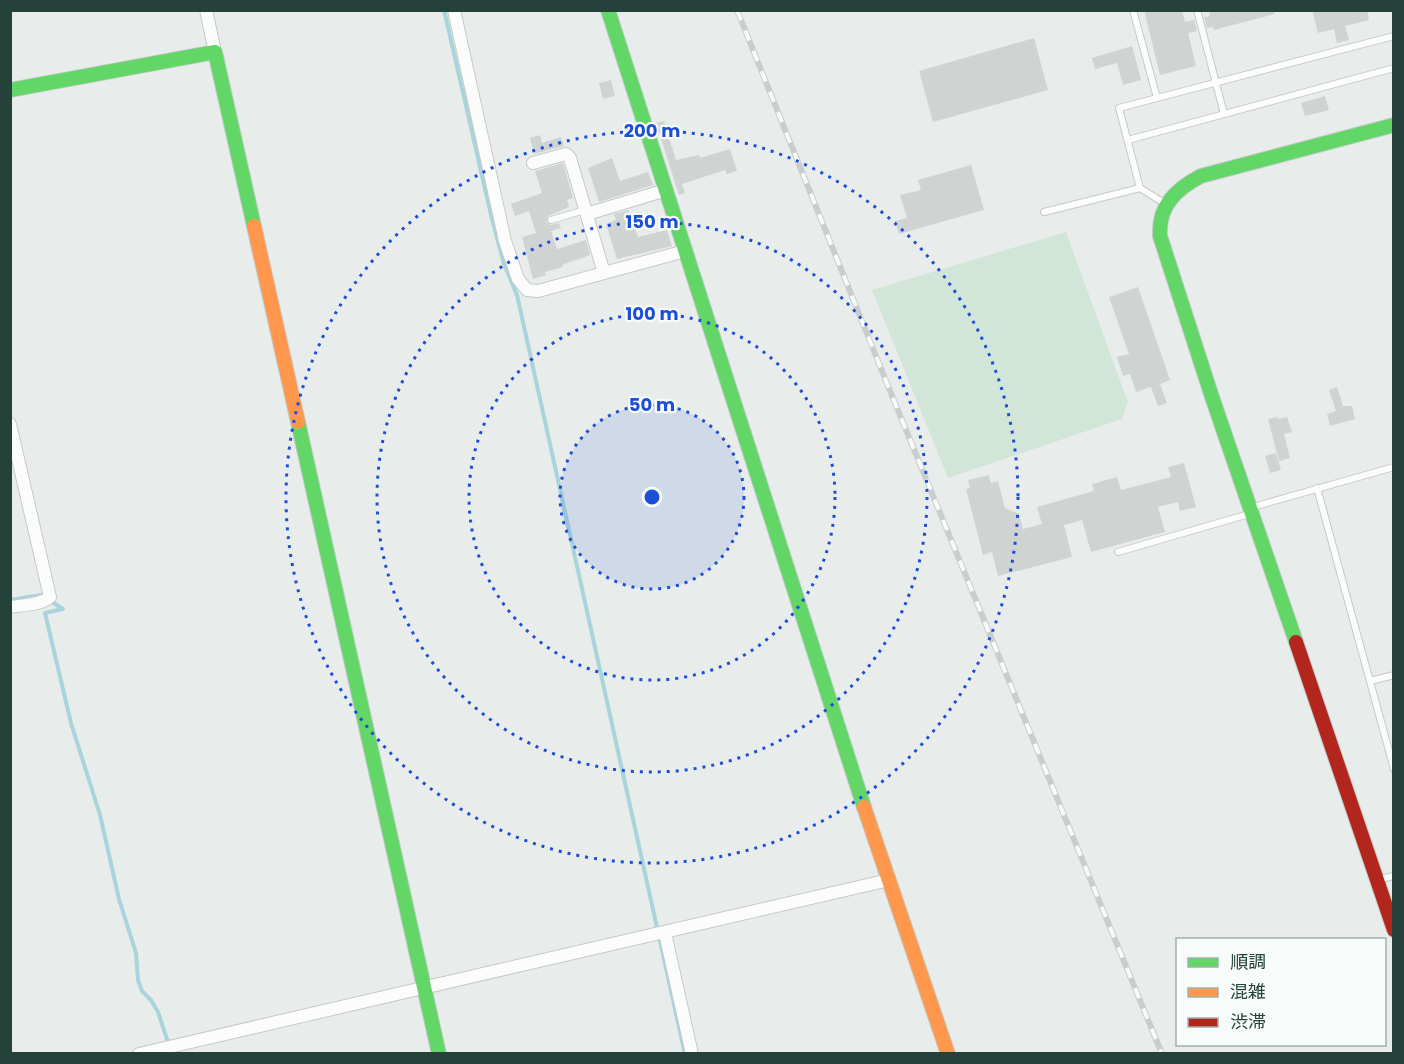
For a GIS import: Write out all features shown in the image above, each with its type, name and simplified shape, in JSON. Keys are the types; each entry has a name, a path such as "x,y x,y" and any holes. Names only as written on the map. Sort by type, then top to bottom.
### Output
{"street":[{"path":"206,10 439,1053"},
{"path":"454,10 506,241 518,279 527,290 538,291 686,251"},
{"path":"608,10 860,795 948,1053"},
{"path":"10,90 215,52"},
{"path":"1394,125 1214,171 1190,181 1165,204 1160,216 1160,236 1394,930"},
{"path":"533,164 566,154 570,158 604,273"},
{"path":"586,212 666,190"},
{"path":"10,424 50,597 48,600 10,607"},
{"path":"139,1053 889,880"},
{"path":"665,933 692,1053"}],"lane":[{"path":"1133,10 1157,98"},
{"path":"1197,10 1224,114"},
{"path":"1165,204 1140,188 1119,108 1394,36"},
{"path":"1128,140 1394,68"},
{"path":"1044,212 1140,188"},
{"path":"551,220 586,212"},
{"path":"1118,552 1317,488 1394,467"},
{"path":"1317,488 1394,769"},
{"path":"1370,681 1394,675"},
{"path":"1377,880 1394,876"}],"green space":[{"path":"1066,232 1128,402 1122,419 948,478 872,290"}],"building":[{"path":"1144,10 1182,10 1185,22 1194,20 1197,31 1188,33 1196,66 1160,75"},
{"path":"1220,10 1274,10 1275,14 1214,30 1213,27 1207,28 1204,17"},
{"path":"1312,10 1367,10 1369,20 1345,26 1349,40 1337,43 1334,29 1318,33"},
{"path":"1034,38 1048,90 933,122 919,71"},
{"path":"1132,46 1141,80 1123,85 1117,63 1095,69 1092,58"},
{"path":"611,80 615,96 603,99 599,83"},
{"path":"1325,96 1329,110 1305,116 1301,103"},
{"path":"664,121 676,160 699,155 700,158 730,149 737,171 727,174 725,170 682,184 685,193 679,195 656,123"},
{"path":"540,135 542,143 561,137 564,146 534,154 530,138"},
{"path":"612,158 620,181 648,172 653,185 599,202 588,168"},
{"path":"563,163 573,198 567,200 569,207 548,216 546,222 550,225 559,223 561,228 551,231 557,249 586,240 590,255 533,279 522,237 536,233 529,211 515,216 511,204 542,193 535,171"},
{"path":"971,165 984,210 899,234 895,221 907,218 900,195 921,190 918,180"},
{"path":"628,210 638,237 667,230 672,246 617,259 606,224 616,220 614,214"},
{"path":"1138,287 1170,380 1160,384 1167,403 1158,406 1151,387 1136,392 1130,374 1123,376 1117,357 1129,354 1109,297"},
{"path":"1337,387 1343,406 1352,406 1355,419 1330,426 1327,414 1336,411 1329,390"},
{"path":"1278,417 1278,419 1287,417 1292,432 1284,434 1290,458 1279,461 1268,419"},
{"path":"1276,453 1281,470 1270,473 1265,456"},
{"path":"1184,463 1196,507 1180,511 1178,502 1158,507 1165,532 1091,552 1082,520 1064,525 1072,557 998,576 992,552 983,555 966,489 970,488 968,480 989,475 991,483 998,481 1005,508 1019,514 1023,529 1042,524 1037,507 1094,491 1092,484 1117,477 1121,490 1171,477 1168,467"}],"waterway":[{"path":"444,10 492,219 504,264 517,295 685,1054"},
{"path":"10,600 41,595 63,609 45,613 71,723 100,815 119,899 136,953 138,980 142,991 158,1012 172,1054"}],"railway":[{"path":"737,10 888,386 1162,1054"}],"traffic: fast":[{"path":"608,10 864,807"},
{"path":"10,90 215,52 254,226"},
{"path":"1296,642 1212,397 1160,236 1160,225 1170,200 1201,176 1394,125"},
{"path":"298,422 439,1054"}],"traffic: slow":[{"path":"254,226 298,422"},
{"path":"864,807 948,1054"}],"traffic: jam":[{"path":"1296,642 1394,930"}]}
